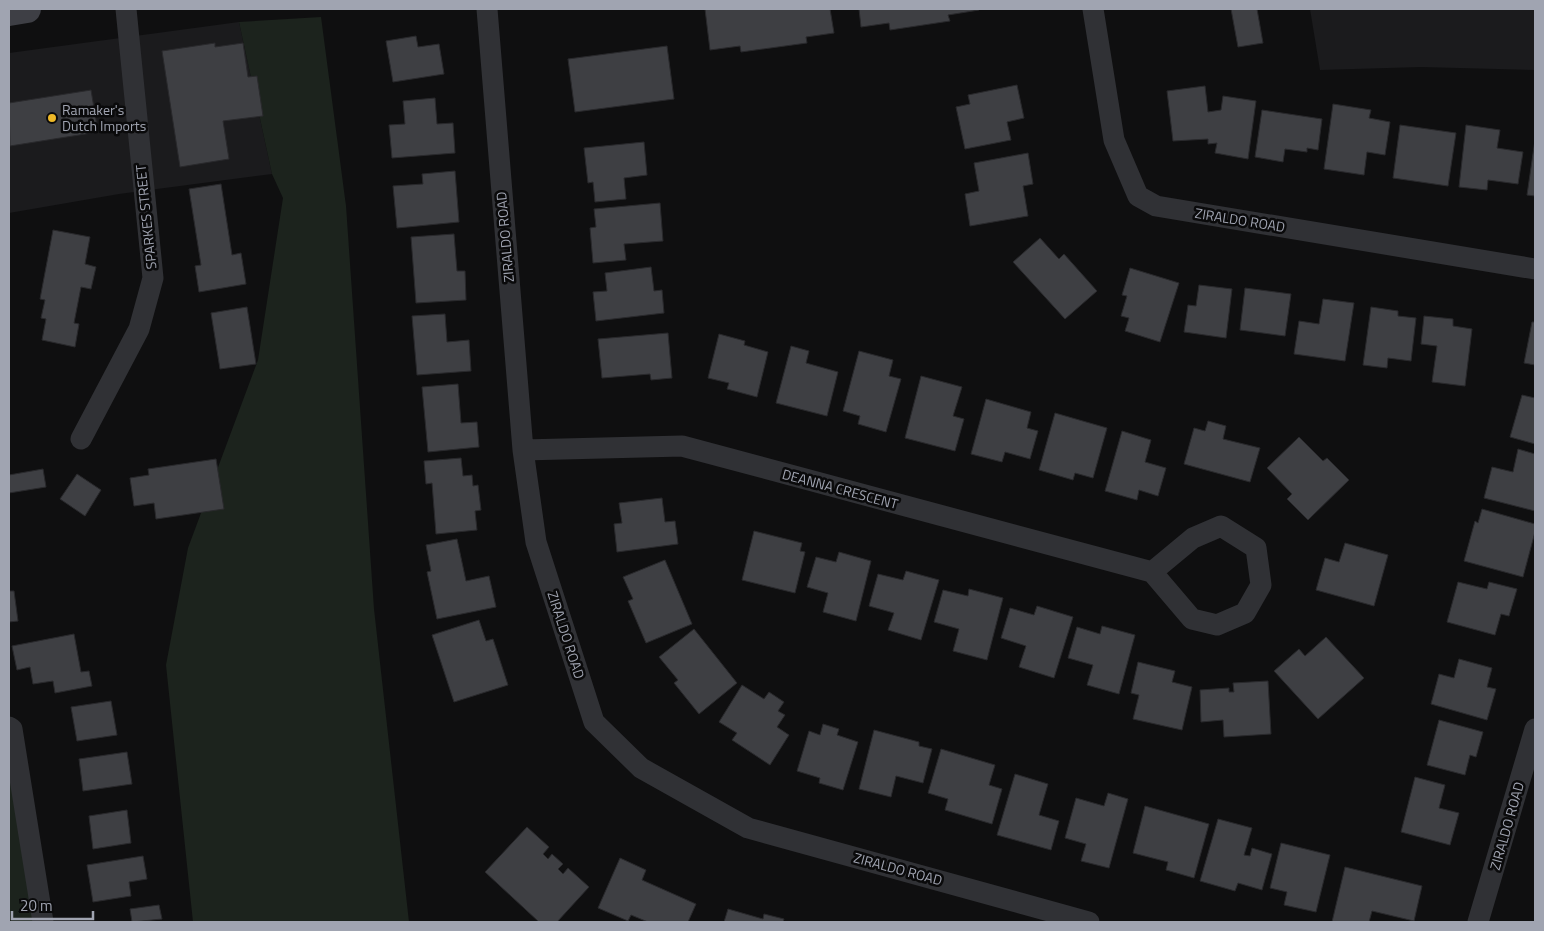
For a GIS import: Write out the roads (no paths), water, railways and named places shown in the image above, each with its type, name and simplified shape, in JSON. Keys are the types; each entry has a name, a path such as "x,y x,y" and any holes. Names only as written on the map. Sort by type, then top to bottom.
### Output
{"main road":[{"path":"9,12 27,9"}],"street":[{"name":"SPARKES STREET","path":"81,440 139,329 152,278 126,9"},
{"name":"ZIRALDO ROAD","path":"487,9 523,450 536,542 594,722 641,768 748,828 1089,922"},
{"name":"ZIRALDO ROAD","path":"1094,9 1114,140 1138,196 1156,206 1535,269"},
{"name":"DEANNA CRESCENT","path":"523,450 682,446 1152,572"},
{"path":"1221,526 1256,548 1261,585 1245,613 1216,625 1192,619 1152,572 1193,538 1221,526"},
{"path":"9,727 12,729 43,922"},
{"name":"ZIRALDO ROAD","path":"1478,922 1535,729"}],"place":[{"name":"Ramaker's Dutch Imports","path":"52,118"}]}
